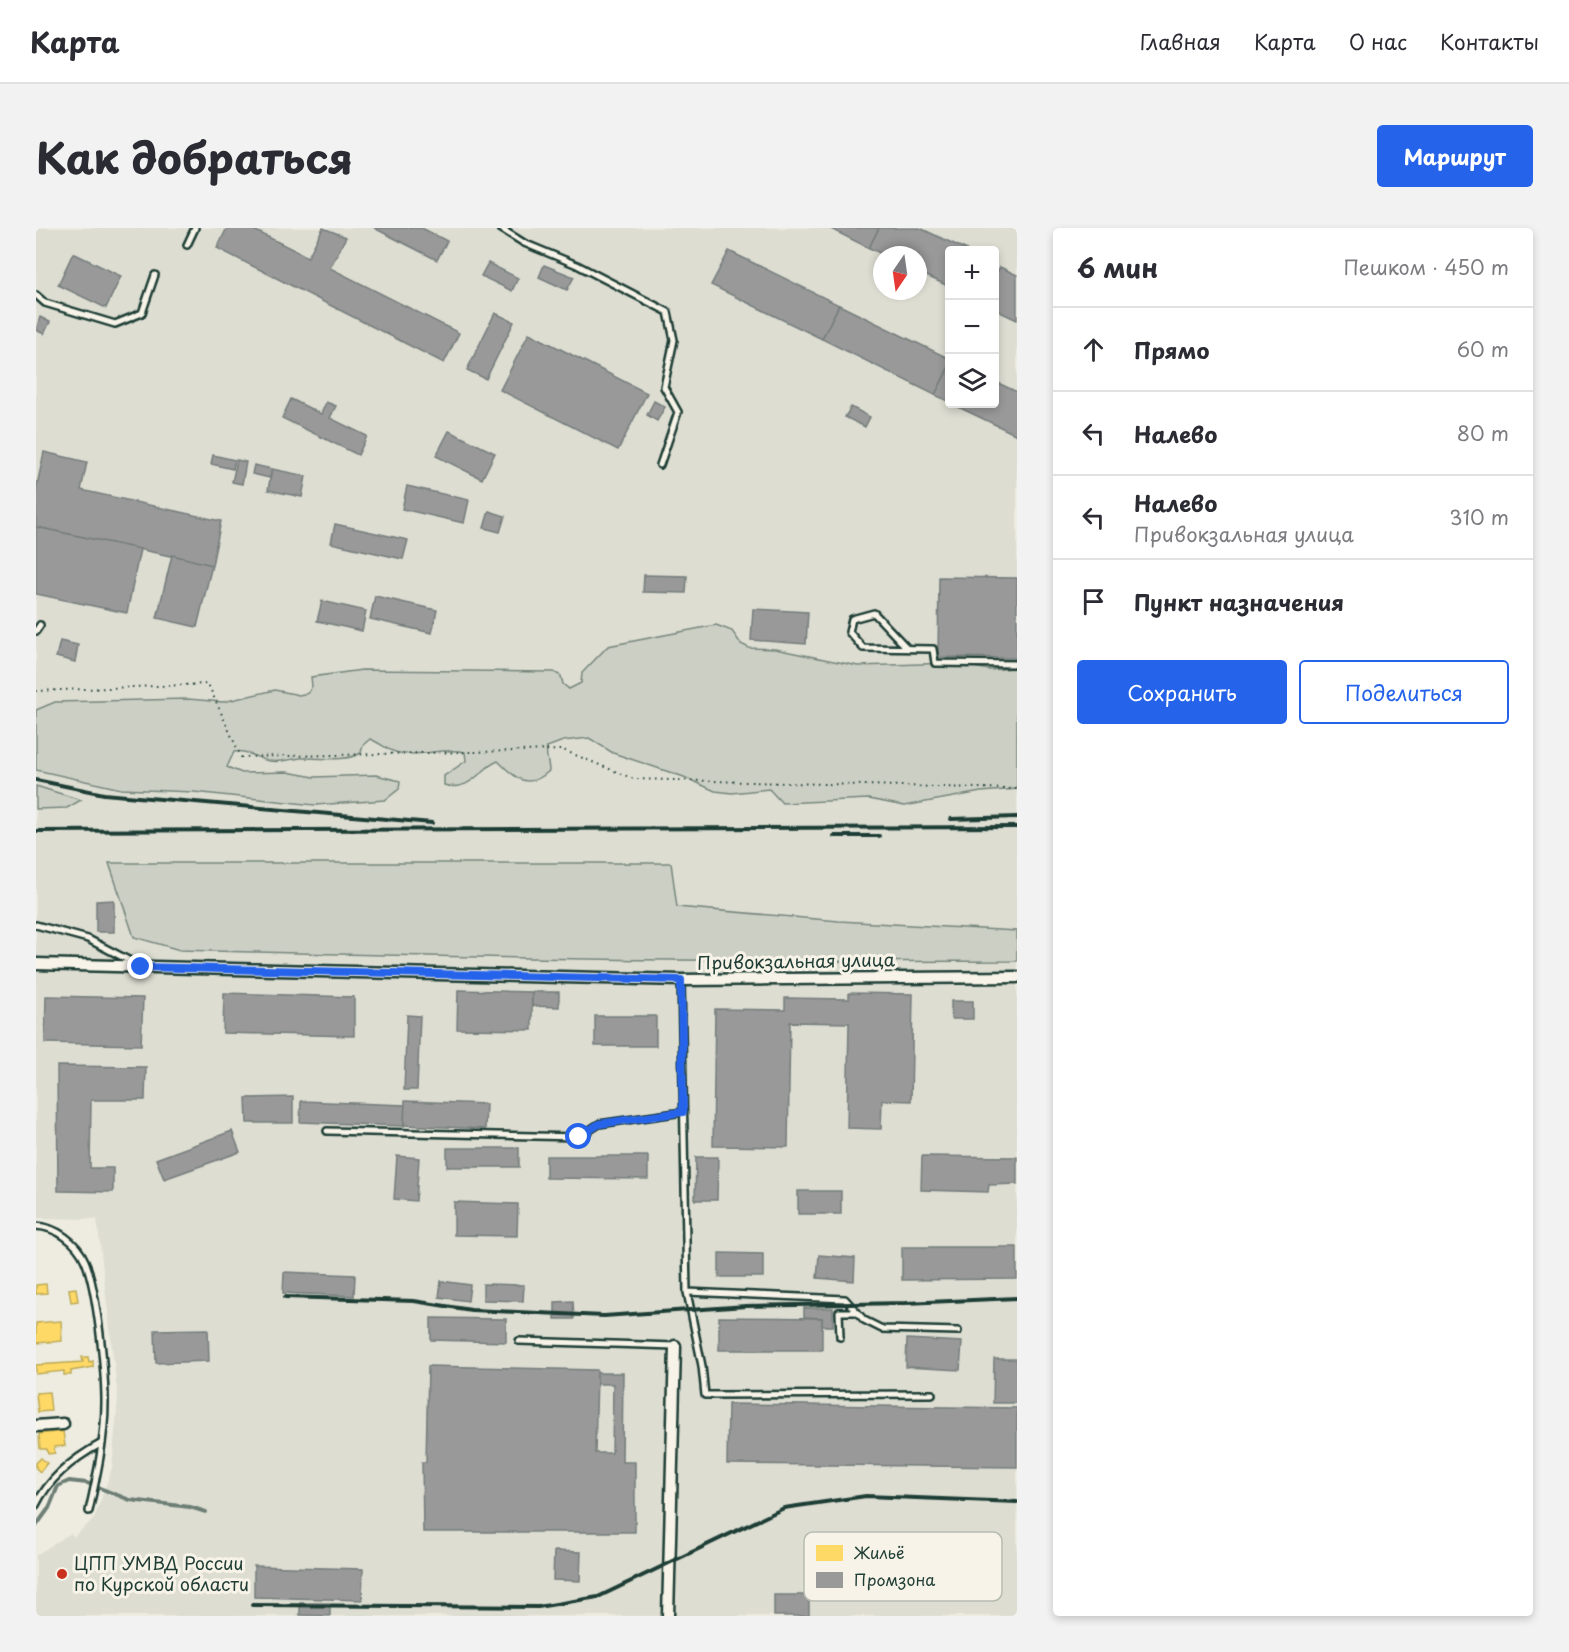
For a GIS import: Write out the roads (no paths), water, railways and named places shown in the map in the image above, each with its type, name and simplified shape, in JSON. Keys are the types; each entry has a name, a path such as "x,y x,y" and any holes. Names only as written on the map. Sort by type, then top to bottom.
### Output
{"street":[{"name":"Привокзальная улица","path":"36,964 681,980 1017,977"},
{"path":"668,1616 675,1346"},
{"path":"36,1426 63,1424"}],"lane":[{"path":"187,245 195,228"},
{"path":"500,228 524,243 577,265 668,312 674,340 664,387 678,412 660,465"},
{"path":"36,295 45,303 115,324 142,313 155,274"},
{"path":"907,648 874,613 852,619 849,632 863,648 933,649 935,663 1017,664"},
{"path":"36,631 40,625"},
{"path":"36,925 88,939 141,967"},
{"path":"681,980 687,1292 702,1366 705,1395 932,1394"},
{"path":"327,1131 579,1137 599,1124 683,1112"},
{"path":"36,1226 49,1226 67,1237 85,1260 101,1356 105,1401 102,1443 89,1511"},
{"path":"687,1292 845,1299 864,1320 882,1329 958,1331"},
{"path":"840,1337 839,1312 857,1312"},
{"path":"519,1341 675,1346"},
{"path":"36,1505 43,1490 62,1472 102,1443"}],"waterway":[{"path":"36,1526 49,1508 58,1486 69,1481 87,1483 130,1500 190,1507 206,1512"}],"railway":[{"path":"36,780 104,794 432,823"},
{"path":"951,819 1017,817"},
{"path":"36,831 1017,827"},
{"path":"834,836 879,836"},
{"path":"285,1297 414,1301 471,1310 604,1316 746,1306 1017,1298"},
{"path":"252,1605 538,1607 598,1597 784,1508 866,1496 1017,1502"}],"place":[{"name":"ЦПП УМВД России по Курской области","path":"62,1574"}]}
